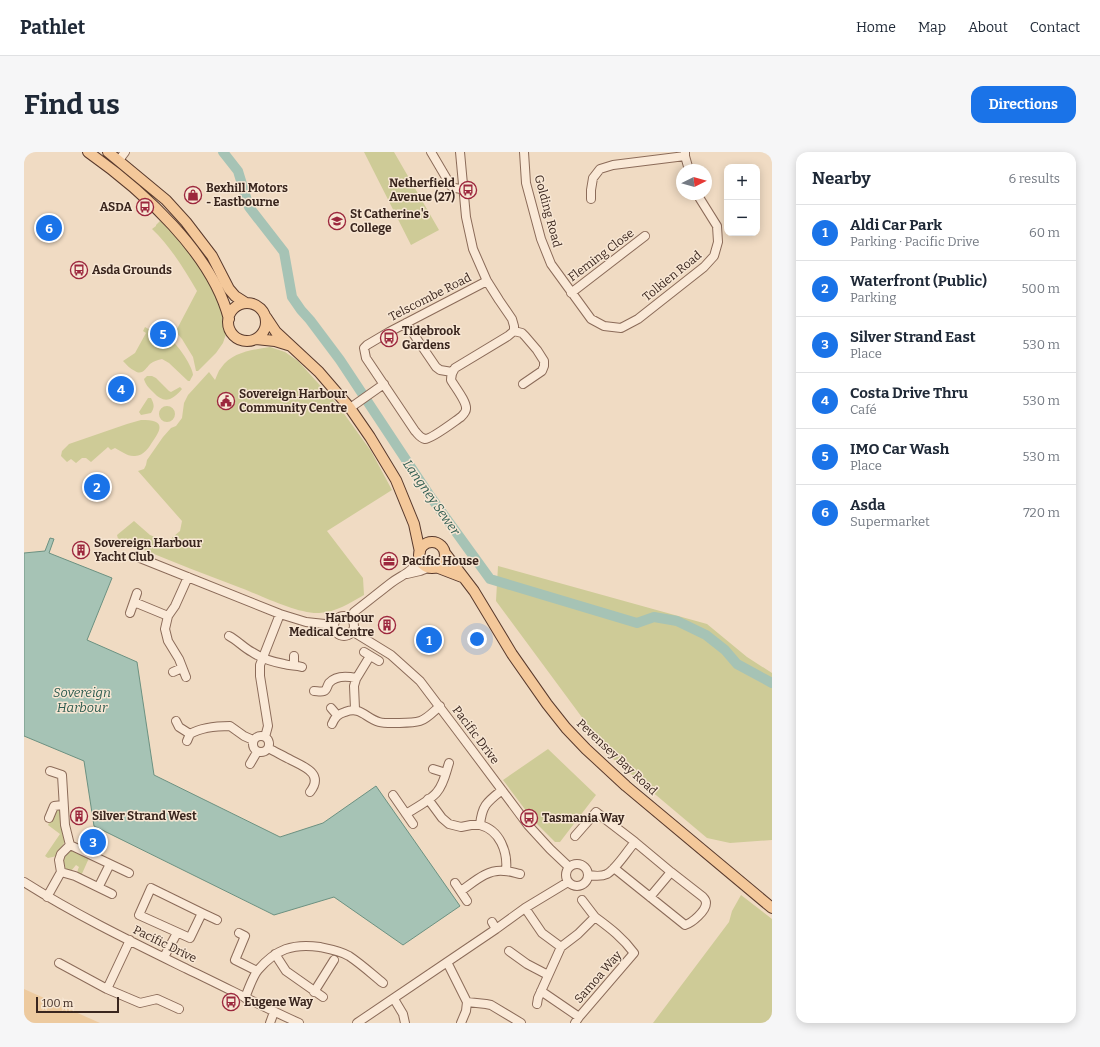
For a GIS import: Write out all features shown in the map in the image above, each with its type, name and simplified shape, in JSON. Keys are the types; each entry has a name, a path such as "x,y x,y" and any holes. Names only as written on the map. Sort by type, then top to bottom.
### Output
{"main road":[{"path":"88,152 111,169 153,206 188,243 207,270 222,300 229,319"},
{"path":"108,152 122,156 186,222 212,256 229,289 235,296 246,303"},
{"path":"290,346 275,341 256,339 247,340 238,338 229,326 231,312 240,304 252,303 257,305 276,331 319,372 350,408 370,437 396,480 414,524 423,564 433,567 440,565 445,558 444,549 442,546 426,536 414,524"},
{"path":"256,339 264,330 266,317"},
{"path":"420,554 423,545 434,542"},
{"name":"Pevensey Bay Road","path":"445,554 474,591 512,654 547,704 566,728 626,786 772,908"},
{"name":"Pevensey Bay Road","path":"433,567 462,577"}],"street":[{"path":"431,152 451,186 454,188 464,189"},
{"path":"350,408 384,384 415,431 421,437 426,439 433,436 461,417 466,409 466,404 451,380 452,372 456,368 508,336 514,330 512,318 498,300 487,281 469,234 460,152"},
{"name":"Golding Road","path":"524,152 526,183 541,239 551,264 591,319 604,326"},
{"path":"592,199 591,190 593,178 600,169 612,165 685,154 688,164"},
{"name":"Tolkien Road","path":"604,326 621,328 638,319 704,267 714,256 718,242 718,226 701,200"},
{"name":"Fleming Close","path":"571,292 645,236"},
{"name":"Telscombe Road","path":"384,384 366,358 364,348 367,345 487,281"},
{"path":"406,323 436,367 440,370 452,372"},
{"path":"514,330 525,336 544,361 542,370 523,384"},
{"path":"407,574 416,564 420,554"},
{"path":"140,558 158,562 188,577 280,614 306,622 334,625"},
{"path":"350,618 354,612 394,581 407,574 433,567"},
{"path":"186,677 179,659 167,637 165,625 188,577"},
{"path":"130,613 137,593"},
{"path":"134,602 168,616"},
{"path":"265,737 268,726 260,665 280,614"},
{"path":"346,616 350,618 353,624 352,631 345,636 339,635 335,631 334,625 336,619 346,616"},
{"name":"Pacific Drive","path":"352,631 391,655 414,674 440,706 528,825 569,867"},
{"path":"235,638 248,650 263,658 278,663 298,666 294,656"},
{"path":"355,710 354,686 367,654 378,661"},
{"path":"173,672 182,668"},
{"path":"314,690 326,690 330,682 339,677 349,676 356,678"},
{"path":"332,724 337,715 355,710 373,720 382,723 408,723 421,720 440,706"},
{"path":"331,708 337,715"},
{"path":"176,721 188,738 196,731 208,727 230,726 244,736 253,740"},
{"path":"253,740 258,736 265,737 269,741 268,748 263,752 257,752"},
{"path":"253,740 253,747 257,752"},
{"path":"268,748 311,770 315,780 313,788 310,792"},
{"path":"250,764 257,752"},
{"path":"406,814 437,792 444,780 449,763"},
{"path":"434,769 446,773"},
{"path":"50,771 62,775 65,825 70,845"},
{"path":"480,825 481,816 489,800 502,790"},
{"path":"393,795 413,824"},
{"path":"428,799 442,818 449,824 461,827 480,825 492,831 503,845 506,857 506,871"},
{"path":"49,818 54,806 63,805"},
{"path":"575,836 596,812 703,897 706,901 706,905 690,924 685,925 614,868"},
{"path":"588,875 602,876 608,873 614,868 635,842"},
{"path":"70,845 130,873"},
{"path":"47,897 61,872 59,860 61,854 70,845"},
{"path":"100,884 110,864"},
{"path":"573,864 585,867 588,875 585,882 578,886 574,886 568,882 566,874 569,867 573,864"},
{"path":"461,891 489,873 495,871 506,871 520,874"},
{"path":"61,872 75,876 112,894"},
{"path":"650,897 671,872"},
{"name":"Pacific Drive","path":"24,882 47,897 130,940 245,998 299,1023"},
{"path":"357,1023 447,962 494,925 568,882"},
{"path":"454,883 467,901"},
{"path":"202,914 190,938 139,915 151,888 217,920"},
{"path":"537,1004 548,975 562,947 595,917 582,900"},
{"path":"525,908 542,933 562,947"},
{"name":"Samoa Way","path":"577,1020 634,953 612,930 595,917"},
{"path":"164,957 177,933"},
{"path":"239,933 245,936 236,960 257,971"},
{"path":"107,989 130,940"},
{"path":"245,998 257,971 275,954 294,946 302,945 327,948 349,956 374,970 383,983"},
{"path":"509,951 527,964 548,975"},
{"path":"275,954 286,971 323,997"},
{"path":"314,992 334,960"},
{"path":"447,962 467,1002 466,1011 461,1023"},
{"path":"59,963 107,989 140,1003 158,999 179,1008"},
{"path":"541,991 577,1020"},
{"path":"394,998 403,1014 405,1023"},
{"path":"467,1002 491,1005 521,1023"},
{"path":"270,1023 274,1012"}],"shaded area":[{"path":"364,152 394,152 439,230 411,245"},
{"path":"160,221 168,225 196,259 215,292 223,314 227,331 223,343 216,353 198,371 196,371 193,357 176,332 197,291 182,266 152,229"},
{"path":"145,327 171,342 172,341 178,347 185,356 192,371 193,375 190,381 188,381 169,363 162,359 150,364 140,373 131,369 123,361 135,353 146,333 143,331"},
{"path":"270,347 285,352 298,361 337,404 371,451 392,490 327,531 363,578 364,595 343,607 331,611 310,613 291,608 139,548 118,539 117,535 134,521 150,535 167,542 180,531 182,521 138,471 144,469 147,460 163,437 171,428 176,426 182,418 184,403 188,395 209,372 215,380 220,369 231,358 256,349"},
{"path":"147,376 156,378 171,392 180,387 182,389 168,400 161,398 157,396 146,384 144,379"},
{"path":"148,398 151,398 152,400 154,406 153,409 151,413 141,415 139,412"},
{"path":"167,406 174,411 175,414 170,421 167,422 160,417 159,414 164,407"},
{"path":"141,420 156,422 159,424 159,431 146,451 138,456 130,456 115,448 111,450 108,447 91,462 86,458 82,458 76,463 71,459 67,462 61,456 62,451 69,444"},
{"path":"498,566 707,624 747,657 772,673 772,840 730,843 707,838 612,758 496,601"},
{"path":"548,749 596,795 560,842 555,842 533,820 503,780"},
{"path":"56,809 60,809 64,843 57,856 48,858 45,856 60,834 48,825"},
{"path":"72,850 89,858 81,876 78,872 79,867 76,865 71,871 66,869 64,866 65,858"},
{"path":"741,895 772,919 772,1023 653,1023 729,922 732,911"}],"sand":[{"path":"24,989 100,1023 24,1023"}],"water":[{"name":"Sovereign Harbour","path":"50,538 54,539 49,553 112,578 87,640 137,662 154,775 280,837 323,823 376,786 460,906 403,945 334,897 274,915 94,826 84,761 24,736 24,553 45,551"}],"waterway":[{"name":"Langney Sewer","path":"223,152 238,171 249,207 284,252 292,297 340,360 430,496 490,579 637,623 654,617 677,621 706,635 725,650 737,664 772,683"}],"place":[{"name":"Netherfield Avenue (27)","path":"468,190"},
{"name":"Bexhill Motors - Eastbourne","path":"193,195"},
{"name":"ASDA","path":"145,207"},
{"name":"St Catherine's College","path":"337,221"},
{"name":"Asda","path":"49,228"},
{"name":"Asda Grounds","path":"79,270"},
{"name":"IMO Car Wash","path":"163,334"},
{"name":"Tidebrook Gardens","path":"389,338"},
{"name":"Costa Drive Thru","path":"121,389"},
{"name":"Sovereign Harbour Community Centre","path":"226,401"},
{"name":"Waterfront (Public)","path":"97,487"},
{"name":"Sovereign Harbour Yacht Club","path":"81,550"},
{"name":"Pacific House","path":"389,561"},
{"name":"Harbour Medical Centre","path":"387,625"},
{"name":"Aldi Car Park","path":"429,640"},
{"name":"Silver Strand West","path":"79,816"},
{"name":"Tasmania Way","path":"529,818"},
{"name":"Silver Strand East","path":"93,842"},
{"name":"Eugene Way","path":"231,1002"}]}
